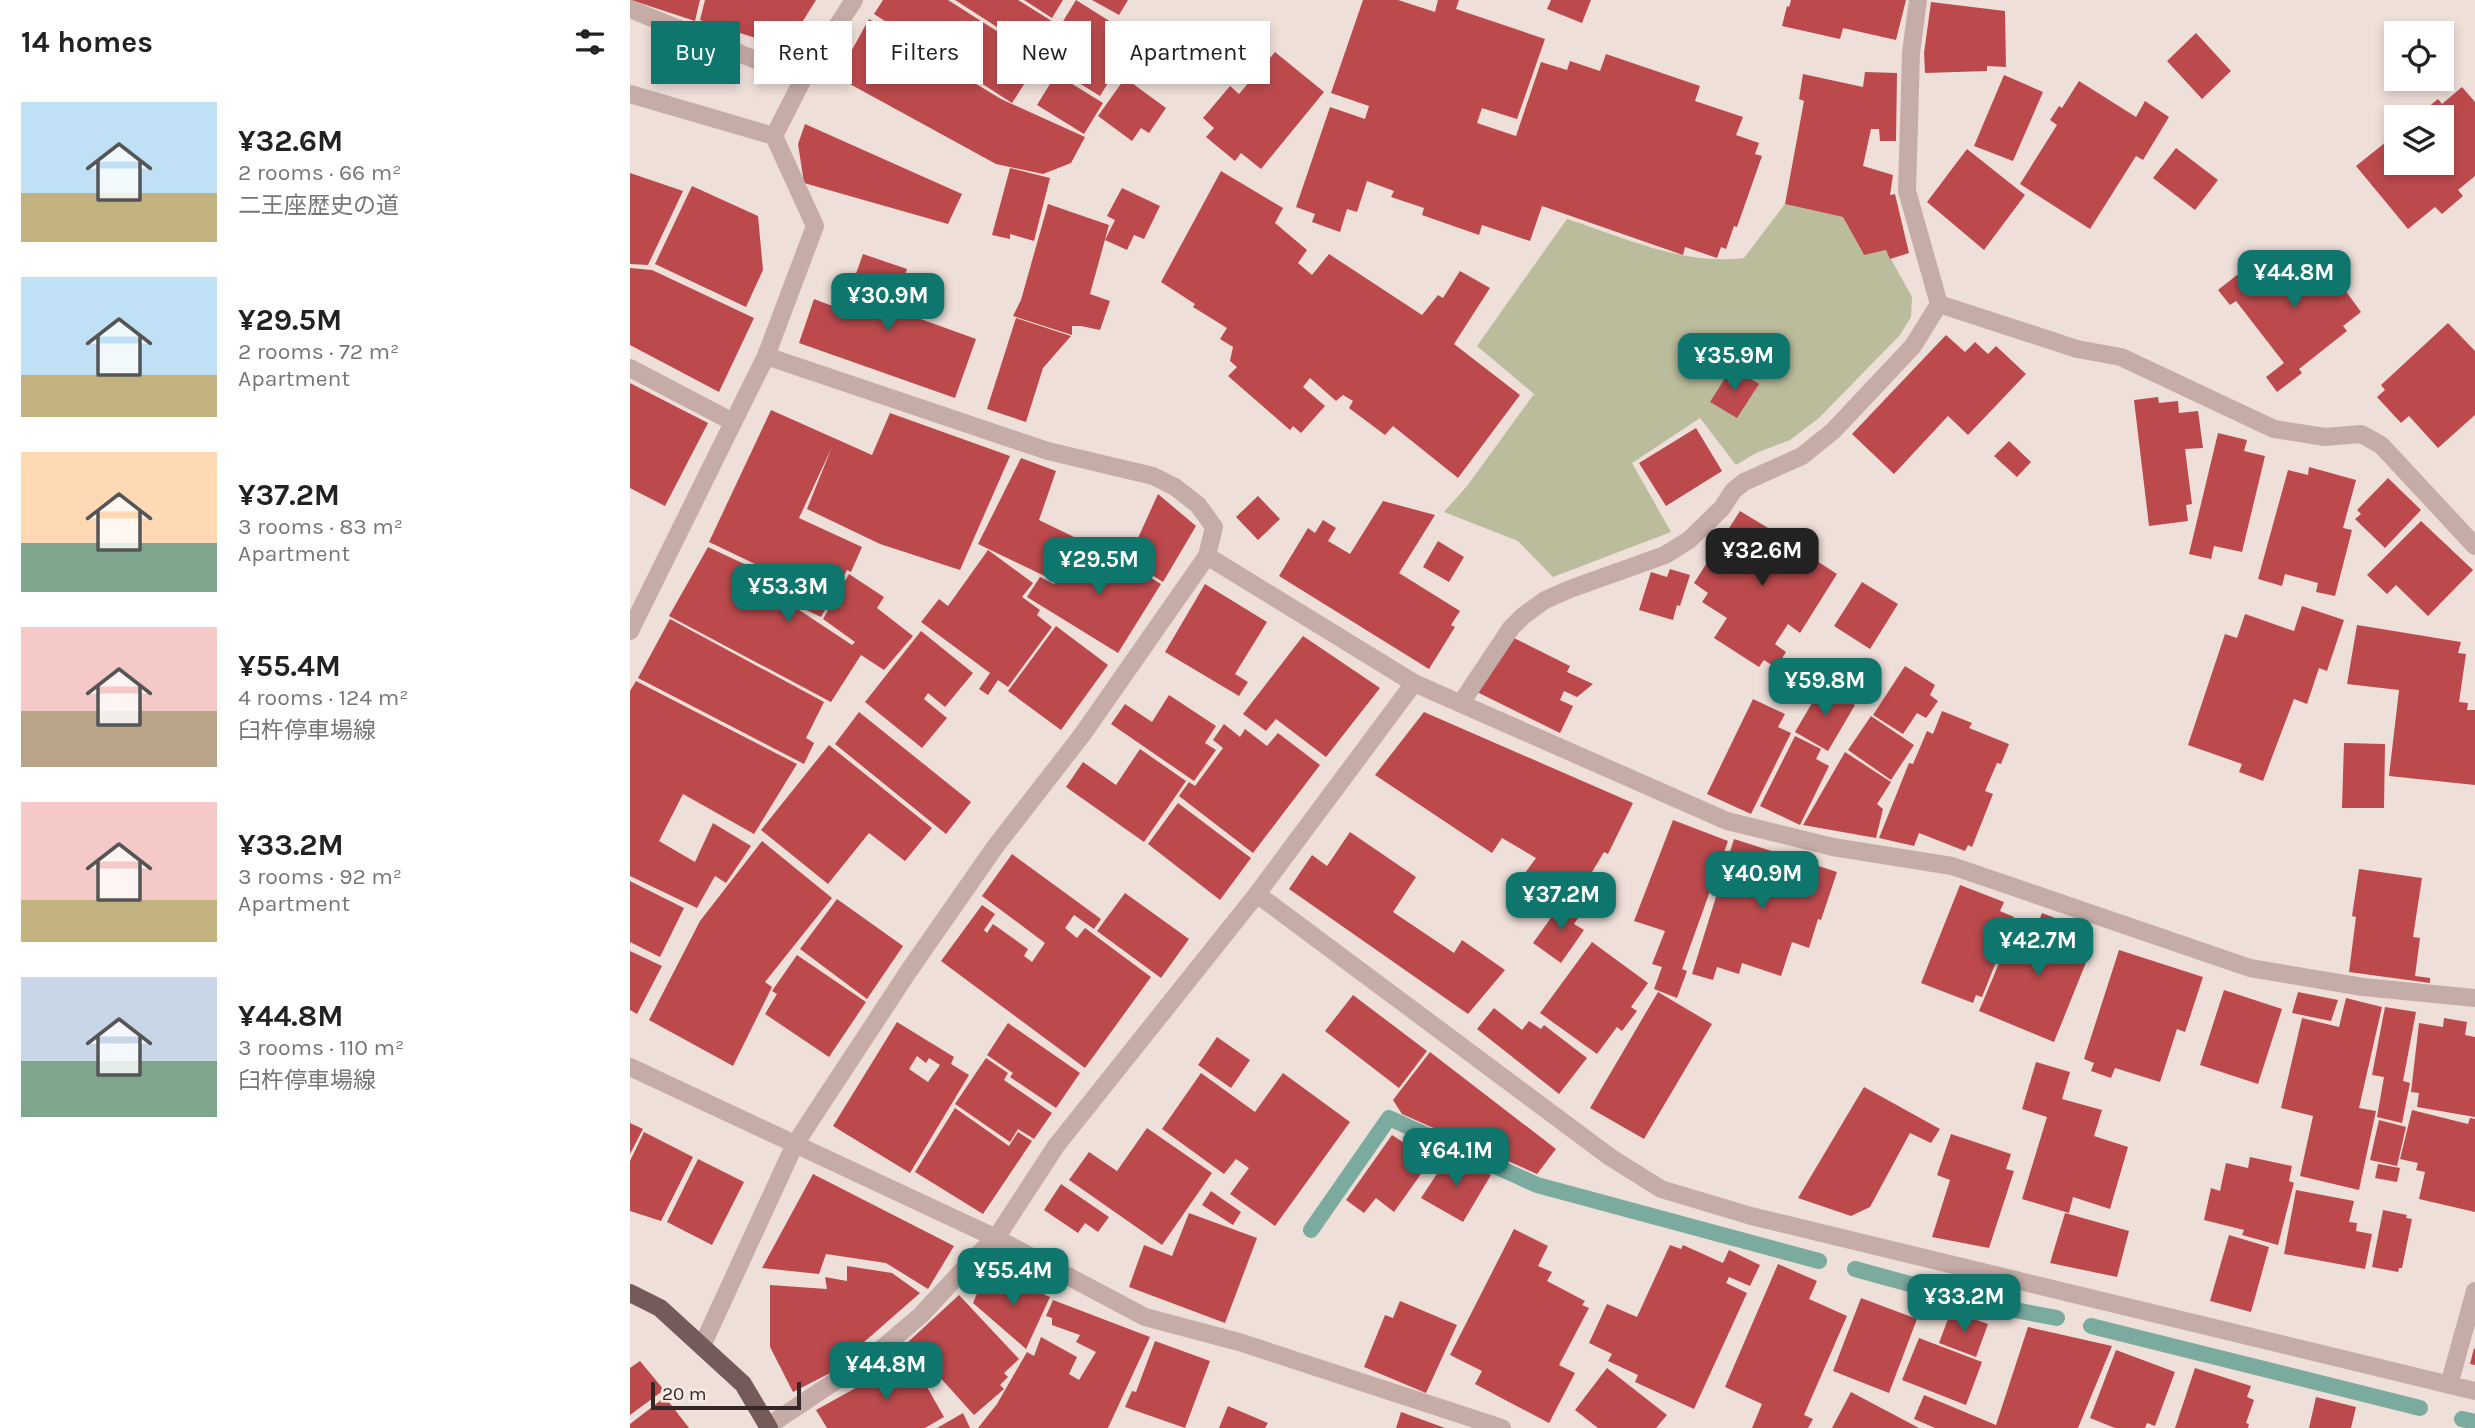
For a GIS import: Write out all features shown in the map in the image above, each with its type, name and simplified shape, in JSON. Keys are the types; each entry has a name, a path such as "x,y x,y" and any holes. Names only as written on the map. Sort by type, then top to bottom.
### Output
{"main road":[{"path":"630,1293 660,1308 743,1384 769,1427"}],"street":[{"path":"840,21 854,0"},
{"path":"1461,703 1511,628 1523,616 1545,600 1665,555 1689,540 1744,482 1802,456 1823,439 1913,346 1938,304 1907,183 1911,53 1918,0"},
{"path":"630,9 754,59"},
{"path":"774,136 800,84"},
{"path":"630,94 774,136 815,226 766,356 630,631"},
{"path":"1938,304 2077,348 2121,357 2274,429 2325,437 2361,434 2381,445 2475,547"},
{"path":"702,1346 795,1144 908,971 995,847 1082,735 1207,556 1214,527 1198,505 1175,487 1153,476 1048,451 766,356"},
{"path":"630,368 733,422"},
{"path":"1207,556 1414,682 1727,821 1833,847 1952,866 2250,968 2363,987 2475,998"},
{"path":"769,1427 873,1356 921,1315 996,1238 1056,1146 1257,894 1414,682"},
{"path":"1257,894 1610,1157 1661,1189 1751,1216 2475,1391"},
{"path":"630,1067 996,1238 1145,1317 1239,1342 1502,1428"},
{"path":"2449,1385 2475,1290"}],"green space":[{"path":"1785,204 1843,217 1863,254 1886,250 1912,297 1911,317 1900,335 1819,418 1790,440 1756,453 1736,465 1700,418 1632,463 1671,532 1553,577 1518,541 1444,512 1467,486 1534,394 1477,346 1567,219 1676,254 1699,258 1744,258"}],"building":[{"path":"631,0 700,0 695,21"},
{"path":"705,0 816,0 803,21 754,21 754,38 740,33 740,21 700,20"},
{"path":"883,0 948,0 981,21 885,21 874,14"},
{"path":"955,0 1018,0 1052,21 997,21 997,27"},
{"path":"1024,0 1063,0 1052,18"},
{"path":"1076,0 1109,21 1105,21 1105,84 1108,84 1100,96 1081,84 1091,84 1091,21 1063,21"},
{"path":"1092,0 1128,0 1119,15"},
{"path":"1363,0 1398,0 1435,12 1438,0 1459,0 1456,9 1545,39 1517,119 1482,108 1477,123 1516,136 1541,62 1567,70 1570,61 1600,71 1606,54 1700,86 1695,101 1743,117 1736,135 1759,143 1755,154 1762,156 1737,227 1734,226 1726,249 1721,247 1717,258 1685,247 1683,255 1542,206 1530,241 1482,225 1479,235 1422,215 1424,208 1391,197 1394,191 1367,181 1357,212 1347,209 1340,232 1312,222 1315,214 1296,207 1330,107 1365,119 1369,106 1331,93"},
{"path":"1551,0 1591,0 1582,23 1547,9"},
{"path":"1791,0 1906,0 1896,40 1843,28 1840,39 1782,26"},
{"path":"1931,2 2005,11 2006,67 1987,66 1987,71 1925,73 1924,53"},
{"path":"983,22 997,31 997,84 1024,84 1012,103 983,84"},
{"path":"866,24 866,84 976,84 1001,99 1085,137 1071,163 1043,174 996,164 850,84 852,84 852,50"},
{"path":"2196,33 2231,71 2202,99 2167,61"},
{"path":"1275,52 1324,92 1261,169 1241,153 1235,161 1206,137 1214,128 1203,118 1230,86 1239,94 1247,84 1270,84 1270,58"},
{"path":"1865,72 1897,73 1896,141 1880,141 1879,129 1871,129 1863,166 1893,175 1890,195 1895,194 1909,253 1890,259 1886,250 1864,255 1843,217 1785,204 1804,101 1799,99 1803,74 1863,87"},
{"path":"2004,75 2043,92 2013,161 1974,146"},
{"path":"2079,81 2136,117 2145,101 2169,117 2143,160 2136,156 2090,229 2020,184 2057,125 2050,120 2059,106 2062,108"},
{"path":"1050,84 1072,84 1103,103 1084,134 1037,105"},
{"path":"1121,84 1133,84 1166,108 1149,133 1141,128 1132,141 1098,116"},
{"path":"2462,87 2475,102 2475,176 2458,190 2463,196 2442,214 2435,207 2408,229 2356,166 2384,144 2384,175 2454,175 2454,105 2431,105 2438,99 2442,104"},
{"path":"805,124 962,194 948,224 804,183 798,144"},
{"path":"2176,148 2218,180 2195,210 2153,178"},
{"path":"1967,149 2025,195 1984,250 1927,202"},
{"path":"1010,168 1050,178 1034,241 1010,234 1010,239 992,235"},
{"path":"1221,171 1283,208 1275,223 1307,250 1298,263 1312,275 1329,254 1422,315 1438,295 1443,298 1460,271 1490,288 1454,344 1520,395 1458,478 1393,426 1385,435 1349,408 1353,401 1343,395 1336,401 1310,378 1303,387 1325,406 1301,433 1293,426 1290,430 1228,376 1237,367 1230,361 1233,347 1220,339 1227,328 1193,307 1195,304 1161,282"},
{"path":"630,173 683,191 648,265 630,264"},
{"path":"692,186 758,216 763,270 746,307 655,264"},
{"path":"1122,188 1160,206 1144,239 1134,235 1127,250 1105,240 1115,220 1107,216"},
{"path":"1048,204 1109,225 1090,294 1110,301 1100,330 1072,326 1072,335 1013,316 1021,300"},
{"path":"2284,251 2294,265 2312,251 2326,270 2329,268 2361,312 2343,326 2347,331 2299,369 2302,373 2277,392 2266,377 2284,363 2236,301 2230,305 2218,290 2237,275 2244,283"},
{"path":"863,254 907,269 893,309 976,339 955,398 799,343 814,299 843,310"},
{"path":"630,268 652,270 754,318 719,392 630,345"},
{"path":"1016,318 1071,336 1043,368 1026,422 987,409"},
{"path":"2448,323 2475,351 2475,415 2438,448 2409,416 2401,423 2377,397 2385,390 2381,385"},
{"path":"1946,335 1965,352 1975,342 1988,354 1996,346 2026,374 1968,435 1948,416 1894,474 1852,434"},
{"path":"1732,367 1759,384 1737,418 1710,402"},
{"path":"630,383 708,423 665,506 630,488"},
{"path":"2158,397 2159,403 2178,401 2179,413 2198,411 2203,448 2185,449 2192,504 2186,505 2188,521 2149,526 2134,400"},
{"path":"771,410 872,455 890,413 1010,456 960,570 880,544 807,509 832,447 799,518 862,547 851,572 847,570 821,617 785,600 793,582 709,542"},
{"path":"1696,428 1722,471 1666,506 1639,463"},
{"path":"2218,433 2247,440 2244,451 2265,456 2242,552 2214,546 2211,559 2189,554"},
{"path":"2009,441 2031,462 2017,477 1994,456"},
{"path":"1021,458 1056,471 1039,520 1074,537 1053,580 978,544"},
{"path":"2309,467 2356,480 2343,528 2352,530 2335,596 2316,592 2318,583 2285,574 2282,586 2258,579 2288,470 2308,475"},
{"path":"2388,478 2421,510 2385,548 2355,519 2361,514 2357,510"},
{"path":"1158,494 1196,526 1163,582 1128,560"},
{"path":"1258,496 1280,519 1258,540 1236,517"},
{"path":"1383,501 1435,515 1399,573 1460,611 1451,625 1455,627 1429,669 1279,576 1308,528 1315,533 1323,520 1336,528 1328,541 1350,554"},
{"path":"1740,511 1778,534 1782,528 1808,545 1803,552 1837,574 1800,633 1788,624 1775,644 1786,652 1776,668 1764,660 1759,667 1714,638 1727,618 1702,602 1708,593 1694,583"},
{"path":"2421,521 2473,570 2428,616 2396,585 2387,594 2367,575"},
{"path":"1438,541 1464,557 1449,582 1423,567"},
{"path":"1092,542 1161,584 1118,653 1027,597 1040,577 1054,584 1061,569 1072,576"},
{"path":"708,547 785,583 778,596 852,645 855,642 823,619 849,574 884,597 877,608 913,636 884,670 861,655 831,702 669,616"},
{"path":"988,550 1033,583 1022,597 1040,610 1037,615 1052,627 1008,687 998,680 988,695 979,689 990,673 921,622 939,599 948,606"},
{"path":"1670,569 1690,575 1673,620 1639,610 1651,572 1667,577"},
{"path":"1862,582 1898,604 1870,649 1834,626"},
{"path":"1205,584 1267,622 1235,674 1248,682 1239,696 1165,652"},
{"path":"2302,606 2344,620 2327,671 2319,668 2307,704 2294,699 2263,781 2239,772 2242,764 2188,745 2225,634 2237,638 2245,614 2294,631"},
{"path":"670,619 824,702 806,738 814,743 804,764 638,678"},
{"path":"2357,625 2461,642 2458,653 2466,654 2459,702 2468,703 2467,710 2475,710 2475,785 2389,776 2399,690 2347,684"},
{"path":"1056,626 1108,665 1061,730 1008,691"},
{"path":"921,631 973,673 945,707 928,693 924,699 947,718 922,748 865,702"},
{"path":"1303,636 1380,688 1326,757 1276,719 1266,731 1243,714"},
{"path":"1512,637 1570,666 1567,672 1593,684 1577,697 1564,691 1560,700 1573,706 1560,733 1477,692"},
{"path":"1905,666 1935,685 1930,695 1938,701 1926,718 1917,713 1903,734 1873,715"},
{"path":"636,681 797,764 754,834 683,794 659,841 695,862 713,823 751,846 726,883 715,876 697,908 630,876 630,691"},
{"path":"1822,686 1855,705 1828,751 1795,732"},
{"path":"1169,695 1216,726 1205,743 1216,750 1194,781 1111,724 1125,704 1152,722"},
{"path":"1753,699 1785,714 1778,727 1791,733 1751,814 1707,794"},
{"path":"1942,711 1972,723 1969,728 2009,744 1985,791 1993,794 1972,847 1968,845 1965,851 1919,833 1914,846 1879,838 1909,763 1913,764 1927,731 1933,734"},
{"path":"859,712 971,802 946,834 835,744"},
{"path":"1424,712 1633,803 1608,854 1604,852 1589,877 1582,872 1563,895 1525,873 1536,858 1502,838 1492,853 1375,775"},
{"path":"1871,716 1914,745 1891,780 1848,750"},
{"path":"1224,724 1240,737 1245,729 1267,746 1278,733 1320,765 1253,853 1179,796 1189,782 1195,786 1223,748 1213,740"},
{"path":"1795,736 1821,749 1816,759 1829,766 1800,825 1760,806"},
{"path":"2344,743 2385,744 2384,808 2342,808"},
{"path":"829,745 932,828 905,861 869,833 828,884 761,830"},
{"path":"1140,749 1186,781 1144,842 1066,787 1083,762 1116,785"},
{"path":"1845,752 1891,782 1877,804 1883,809 1876,838 1803,825"},
{"path":"1178,803 1251,858 1220,900 1148,844"},
{"path":"1673,820 1728,841 1682,969 1687,971 1677,998 1654,989 1662,967 1652,964 1665,931 1634,921"},
{"path":"1350,832 1416,877 1393,912 1454,953 1462,940 1505,970 1468,1014 1289,889 1312,855 1327,866"},
{"path":"1734,839 1837,872 1809,948 1792,942 1781,976 1742,963 1739,974 1717,967 1713,980 1692,974"},
{"path":"762,841 832,898 765,982 772,987 733,1066 649,1020 700,921"},
{"path":"1012,854 1101,919 1094,929 1074,915 1065,928 1077,938 1085,928 1151,977 1085,1068 941,961 982,905 995,914 984,930 987,933 993,924 1028,949 1024,956 1032,962 1045,943 982,896"},
{"path":"2359,869 2422,878 2413,937 2420,938 2415,976 2430,978 2430,983 2349,972 2356,917 2352,916"},
{"path":"630,881 684,908 660,957 630,942"},
{"path":"1960,885 2004,902 2000,911 2014,917 1982,997 1976,995 1973,1003 1921,983"},
{"path":"1125,893 1189,939 1161,978 1097,931"},
{"path":"1565,898 1583,911 1574,924 1584,930 1561,963 1533,943"},
{"path":"837,899 903,946 867,999 800,949"},
{"path":"2042,913 2083,929 2079,939 2093,945 2054,1042 1979,1011 2010,937 2029,945"},
{"path":"1592,942 1648,983 1631,1007 1637,1011 1622,1031 1617,1027 1597,1054 1540,1013"},
{"path":"2119,950 2203,977 2185,1032 2177,1029 2160,1082 2115,1068 2111,1078 2091,1071 2094,1063 2084,1059"},
{"path":"630,951 662,966 637,1014 630,1010"},
{"path":"797,955 866,1002 829,1057 765,1014 777,994 772,991"},
{"path":"2224,990 2282,1009 2258,1084 2200,1065"},
{"path":"1658,992 1712,1024 1644,1139 1590,1108"},
{"path":"2298,992 2338,1000 2331,1021 2292,1013"},
{"path":"1353,995 1427,1051 1399,1088 1325,1031"},
{"path":"2346,998 2382,1007 2359,1108 2376,1111 2359,1190 2300,1176 2313,1116 2281,1108 2302,1018 2339,1027"},
{"path":"2385,1007 2416,1012 2403,1081 2410,1083 2402,1123 2377,1117 2384,1077 2372,1075"},
{"path":"1494,1008 1522,1030 1529,1021 1541,1029 1544,1025 1587,1058 1559,1094 1477,1029"},
{"path":"2444,1018 2467,1022 2465,1035 2475,1037 2475,1117 2417,1107 2419,1093 2411,1092 2419,1023 2443,1027"},
{"path":"897,1022 954,1057 951,1064 969,1075 910,1173 833,1126","holes":["917,1056 926,1063 929,1058 940,1065 928,1082 909,1069"]},
{"path":"1008,1023 1080,1073 1056,1108 1010,1077 1013,1073 987,1055"},
{"path":"1217,1037 1250,1060 1231,1088 1198,1065"},
{"path":"1430,1052 1556,1149 1537,1174 1402,1114 1393,1100"},
{"path":"986,1058 1008,1073 1004,1080 1052,1113 1034,1139 1018,1129 1010,1142 955,1104"},
{"path":"2036,1062 2070,1072 2062,1099 2102,1110 2094,1136 2128,1147 2110,1209 2073,1197 2069,1213 2022,1199 2047,1117 2022,1109"},
{"path":"1201,1073 1255,1112 1283,1073 1350,1122 1275,1226 1230,1194 1249,1168 1236,1159 1224,1174 1162,1129"},
{"path":"1864,1087 1940,1129 1931,1143 1910,1133 1870,1207 1851,1216 1798,1198"},
{"path":"955,1108 1009,1146 1018,1132 1032,1141 983,1214 915,1172"},
{"path":"2412,1110 2468,1124 2470,1118 2475,1119 2475,1212 2419,1199 2425,1172 2416,1170 2418,1163 2400,1159"},
{"path":"2379,1120 2406,1127 2397,1166 2370,1160"},
{"path":"630,1123 643,1129 630,1154"},
{"path":"1147,1128 1212,1173 1162,1245 1069,1180 1089,1152 1117,1171"},
{"path":"644,1132 693,1157 661,1221 630,1211 630,1161"},
{"path":"1951,1134 2011,1154 2006,1169 2014,1171 1989,1248 1932,1237 1950,1180 1937,1175"},
{"path":"1392,1135 1406,1144 1409,1140 1433,1157 1394,1212 1376,1198 1364,1213 1346,1200"},
{"path":"1448,1157 1491,1175 1463,1222 1421,1198"},
{"path":"2250,1157 2292,1166 2289,1181 2294,1183 2278,1245 2242,1235 2244,1230 2204,1220 2211,1188 2220,1191 2226,1163 2248,1168"},
{"path":"698,1159 744,1182 712,1245 667,1222"},
{"path":"2378,1164 2400,1168 2397,1182 2375,1178"},
{"path":"813,1174 954,1246 928,1289 886,1263 826,1254 819,1274 762,1268"},
{"path":"1061,1184 1109,1217 1098,1232 1085,1223 1078,1233 1044,1210"},
{"path":"2296,1190 2354,1201 2349,1222 2357,1223 2356,1231 2372,1234 2365,1269 2284,1254"},
{"path":"1211,1191 1241,1212 1233,1225 1202,1205"},
{"path":"2383,1210 2407,1215 2406,1218 2412,1219 2402,1268 2399,1268 2398,1272 2372,1267"},
{"path":"1189,1213 1257,1238 1225,1323 1129,1287 1144,1245 1172,1256"},
{"path":"2065,1213 2129,1231 2117,1277 2050,1263"},
{"path":"1514,1229 1548,1246 1538,1266 1552,1272 1547,1281 1585,1301 1582,1305 1589,1308 1559,1365 1575,1373 1549,1423 1475,1384 1482,1371 1450,1355"},
{"path":"2229,1235 2269,1247 2251,1312 2210,1301"},
{"path":"1670,1245 1681,1249 1683,1245 1723,1263 1729,1250 1760,1265 1750,1286 1729,1277 1726,1283 1747,1293 1694,1409 1635,1382 1638,1375 1608,1361 1612,1354 1589,1343 1607,1304 1637,1317"},
{"path":"1778,1264 1817,1281 1809,1299 1847,1316 1804,1415 1813,1419 1808,1428 1752,1428 1762,1404 1725,1387"},
{"path":"847,1266 892,1273 920,1293 839,1364 840,1368 793,1392 770,1347 770,1285 827,1289 825,1277 847,1281"},
{"path":"1013,1281 1050,1297 1026,1349 973,1303 981,1284"},
{"path":"959,1295 1019,1359 1004,1373 1008,1377 1000,1385 1004,1389 974,1415 908,1342"},
{"path":"1861,1298 1917,1319 1889,1393 1833,1371"},
{"path":"1053,1300 1150,1337 1108,1428 978,1428 997,1404 1027,1352 1034,1356 1041,1337 1077,1357 1069,1374 1079,1380 1096,1352 1076,1342 1080,1335 1052,1325 1052,1318 1046,1316"},
{"path":"1400,1301 1457,1325 1426,1393 1364,1367 1385,1315 1393,1318"},
{"path":"1951,1311 1988,1324 1976,1357 1939,1343"},
{"path":"2028,1327 2112,1346 2078,1428 1935,1428 1914,1419 1924,1395 1996,1425"},
{"path":"1919,1338 1982,1362 1966,1405 1902,1380"},
{"path":"1155,1341 1210,1361 1185,1428 1125,1407 1132,1391 1136,1392"},
{"path":"2475,1349 2475,1365 2470,1364"},
{"path":"2116,1350 2175,1372 2155,1426 2147,1423 2145,1428 2115,1428 2090,1418"},
{"path":"915,1355 932,1385 927,1387 944,1417 925,1428 827,1428 816,1410"},
{"path":"640,1361 664,1390 630,1415 630,1368"},
{"path":"1607,1368 1667,1415 1656,1428 1598,1428 1575,1410"},
{"path":"2195,1368 2251,1386 2247,1397 2254,1400 2246,1423 2249,1424 2248,1428 2175,1428"},
{"path":"1851,1392 1919,1428 1832,1428"},
{"path":"665,1397 689,1428 630,1428 630,1424"},
{"path":"2316,1397 2356,1407 2351,1428 2309,1428"},
{"path":"1228,1406 1268,1423 1265,1428 1219,1428"},
{"path":"1401,1412 1445,1428 1396,1428"},
{"path":"963,1413 970,1428 937,1428"}],"waterway":[{"path":"1311,1230 1389,1118 1537,1185 1819,1261"},
{"path":"1855,1269 1983,1304 2057,1318"},
{"path":"2091,1326 2420,1408"},
{"path":"2462,1419 2475,1422"}]}
